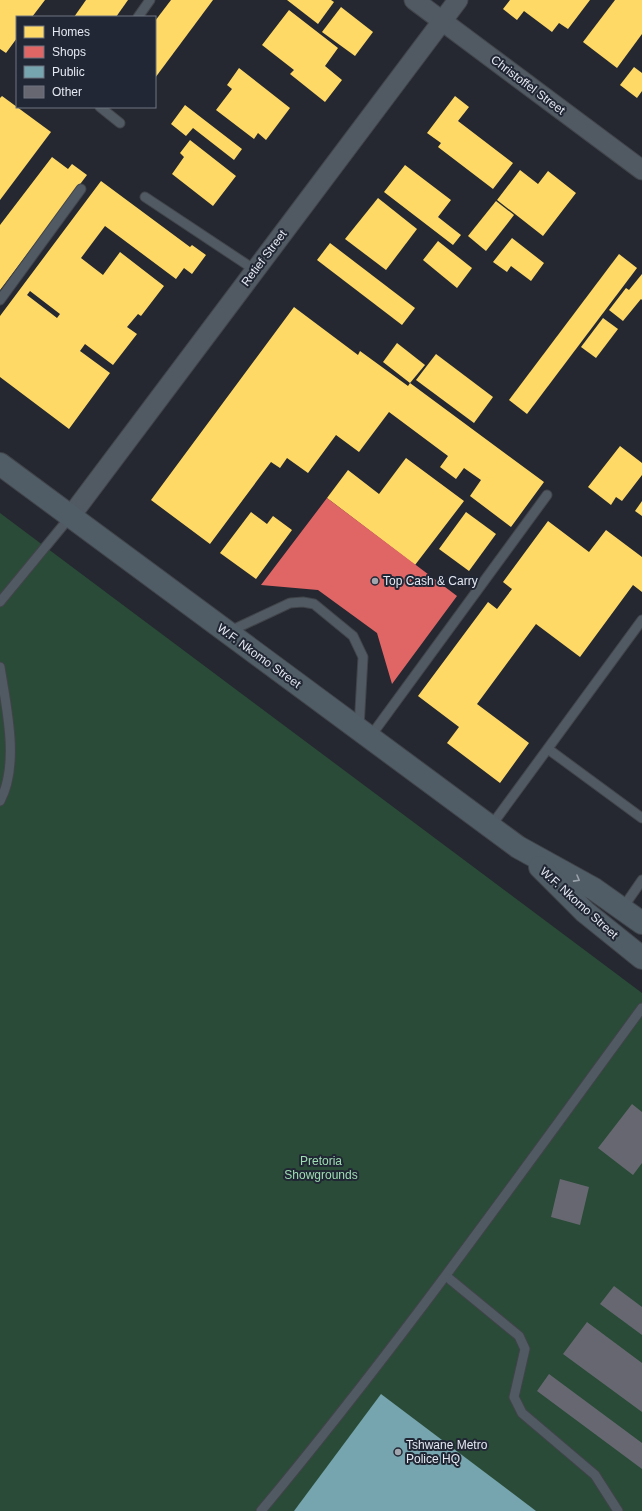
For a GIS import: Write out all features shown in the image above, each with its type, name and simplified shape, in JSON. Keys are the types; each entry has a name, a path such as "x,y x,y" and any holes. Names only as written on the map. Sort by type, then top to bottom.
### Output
{"main road":[{"name":"W.F. Nkomo Street","path":"0,464 518,847 585,912 642,958"},
{"name":"W.F. Nkomo Street","path":"518,847 594,889 642,923"}],"street":[{"name":"Christoffel Street","path":"414,0 642,170"},
{"name":"Retief Street","path":"70,517 458,0"}],"lane":[{"path":"139,16 150,0"},
{"path":"101,108 120,123"},
{"path":"0,300 81,189"},
{"path":"145,197 255,270"},
{"path":"365,733 547,496"},
{"path":"0,602 70,517"},
{"path":"227,632 290,603 303,602 314,604 353,636 363,656 365,733"},
{"path":"490,826 642,620"},
{"path":"0,667 10,739 11,760 7,780 0,801"},
{"path":"548,749 642,818"},
{"path":"622,909 642,880"},
{"path":"262,1511 316,1445 446,1276 642,1008"},
{"path":"446,1276 519,1336 525,1349 514,1397 522,1413 595,1475 618,1511"}],"green space":[{"name":"Pretoria Showgrounds","path":"0,513 642,993 642,1511 0,1511"}],"building: Homes":[{"path":"0,0 45,0 33,16 16,16 16,39 6,53 0,49"},
{"path":"86,0 128,0 117,16 75,16"},
{"path":"171,0 213,0 156,77 156,20"},
{"path":"287,0 331,0 334,2 318,24"},
{"path":"510,0 590,0 568,29 559,23 552,32 524,11 517,20 503,9"},
{"path":"615,0 642,0 642,34 617,68 583,42"},
{"path":"341,7 373,32 355,56 322,32"},
{"path":"289,10 338,48 325,66 342,80 325,102 290,74 294,70 262,45"},
{"path":"634,67 642,73 642,91 637,98 620,85"},
{"path":"239,68 290,108 266,140 258,133 254,139 216,110 232,89 227,85"},
{"path":"2,96 16,106 16,108 18,108 51,132 0,200 0,98"},
{"path":"455,96 469,107 458,121 513,163 493,189 438,147 441,143 427,133"},
{"path":"185,105 242,149 234,160 193,128 186,136 171,124"},
{"path":"190,140 236,176 213,206 172,174 184,157 180,153"},
{"path":"52,157 68,169 72,164 87,175 0,290 0,225"},
{"path":"405,165 451,200 438,217 461,235 453,245 384,192"},
{"path":"520,170 538,184 548,171 576,193 543,236 497,200"},
{"path":"101,181 190,247 192,245 206,255 192,274 184,268 176,279 105,226 81,258 103,275 120,252 164,286 141,316 138,314 127,327 137,334 113,365 85,344 80,351 110,373 69,429 0,377 0,316","holes":["30,291 60,314 57,318 27,295"]},
{"path":"378,198 417,229 386,270 345,239"},
{"path":"496,201 514,215 486,251 468,236"},
{"path":"512,238 544,263 531,281 511,266 507,272 493,262"},
{"path":"438,241 472,268 457,288 423,260"},
{"path":"330,243 415,308 402,325 317,260"},
{"path":"619,254 637,268 527,414 509,400"},
{"path":"642,274 642,300 641,299 623,321 609,310 626,288 629,290"},
{"path":"294,307 358,355 360,351 408,386 410,383 544,482 511,527 470,496 481,480 464,468 456,479 440,467 448,456 389,412 359,452 336,435 308,473 287,458 280,468 271,462 210,544 151,500"},
{"path":"603,318 618,329 596,358 581,347"},
{"path":"397,343 425,365 410,383 383,362"},
{"path":"436,354 493,397 474,423 416,380"},
{"path":"620,446 642,463 642,475 622,501 616,497 611,505 588,487"},
{"path":"406,458 464,501 415,565 327,498 348,470 379,494"},
{"path":"642,501 642,516 635,511"},
{"path":"251,512 267,524 273,516 292,530 256,579 220,553"},
{"path":"466,512 496,534 469,571 439,549"},
{"path":"548,521 589,552 606,530 642,557 642,592 633,585 580,657 536,624 477,704 529,743 500,783 447,743 459,727 418,696 488,602 497,609 512,589 503,582"}],"building: Shops":[{"name":"Top Cash & Carry","path":"327,498 457,596 392,684 377,633 318,590 261,585"}],"building: Public":[{"name":"Tshwane Metro Police HQ","path":"381,1394 536,1511 294,1511"}],"building: Other":[{"path":"632,1104 642,1112 642,1163 633,1175 598,1148"},
{"path":"560,1179 589,1187 580,1225 551,1217"},
{"path":"614,1286 642,1307 642,1335 600,1304"},
{"path":"587,1322 642,1363 642,1412 563,1354"},
{"path":"549,1374 642,1443 642,1469 537,1391"}],"place":[{"name":"Top Cash & Carry","path":"375,581"},
{"name":"Tshwane Metro Police HQ","path":"398,1452"}]}
